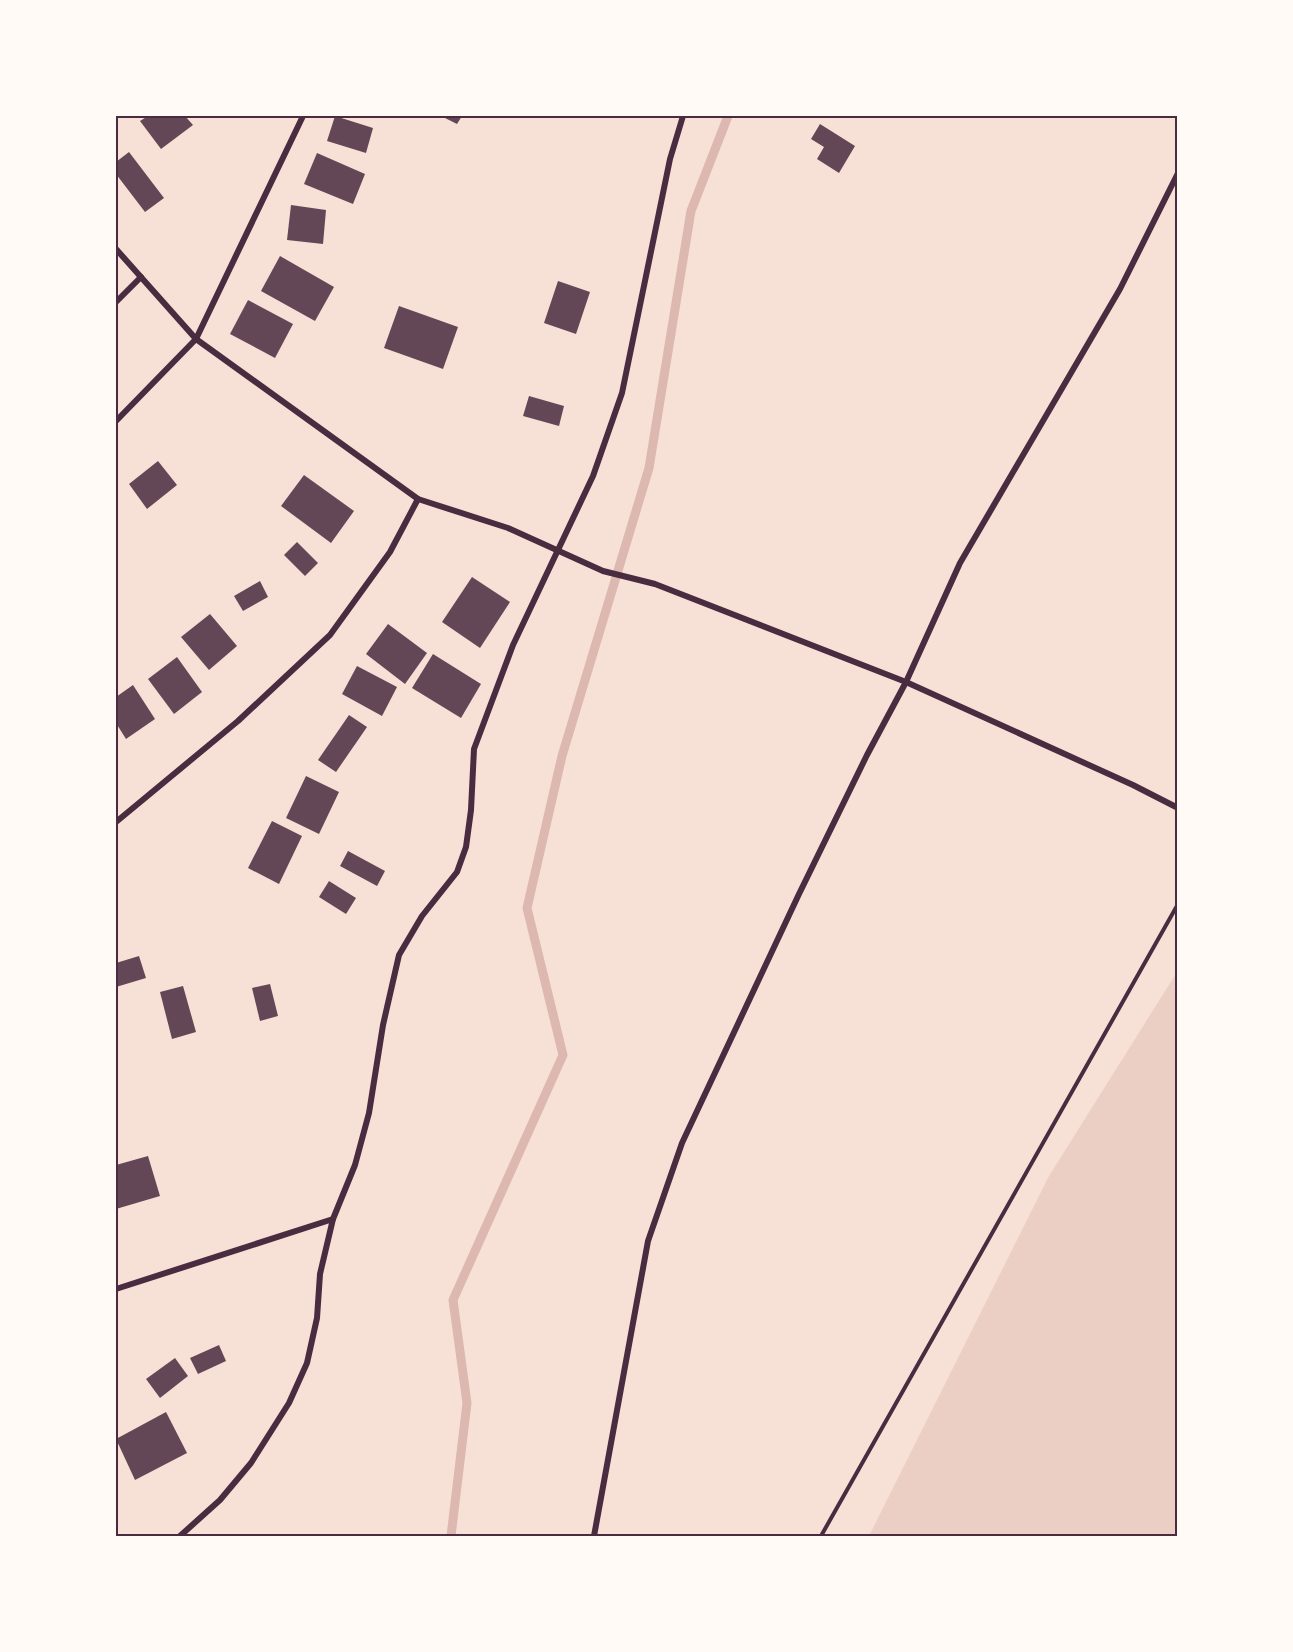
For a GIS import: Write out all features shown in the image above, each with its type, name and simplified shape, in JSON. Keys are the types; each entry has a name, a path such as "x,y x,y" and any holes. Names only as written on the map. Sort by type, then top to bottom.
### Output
{"street":[{"path":"116,421 196,339 303,116"},
{"path":"180,1536 220,1500 251,1463 289,1403 307,1363 317,1318 320,1274 333,1219 355,1165 369,1113 382,1025 399,955 422,916 457,872 466,847 471,810 474,749 513,645 593,476 622,393 670,159 683,116"},
{"path":"594,1536 648,1241 664,1188 682,1143 867,754 906,682 960,563 1120,289 1178,173"},
{"path":"116,249 196,339 418,499 508,528 560,549 603,571 655,584 906,682 1133,785 1178,808"},
{"path":"116,302 141,277"},
{"path":"116,822 238,721 330,635 390,552 418,499"},
{"path":"116,1289 333,1219"}],"path":[{"path":"821,1536 1178,904"}],"shaded area":[{"path":"1177,972 1177,1536 869,1536 1049,1176"}],"building":[{"path":"148,116 185,116 193,125 161,149 140,121"},
{"path":"335,116 373,128 366,153 327,141"},
{"path":"441,116 462,116 457,124"},
{"path":"820,124 855,146 839,173 817,159 824,147 811,139"},
{"path":"129,152 164,198 145,212 116,174 116,162"},
{"path":"317,153 365,174 353,204 304,184"},
{"path":"291,205 326,210 323,244 287,240"},
{"path":"280,256 334,287 315,321 261,291"},
{"path":"558,281 590,292 576,334 544,323"},
{"path":"248,300 293,324 275,358 230,334"},
{"path":"399,306 458,327 443,369 384,348"},
{"path":"529,396 564,406 559,426 523,416"},
{"path":"158,461 177,485 147,509 129,484"},
{"path":"304,475 354,511 331,543 281,506"},
{"path":"297,542 318,563 305,576 284,555"},
{"path":"472,577 510,602 480,648 442,622"},
{"path":"260,581 268,597 243,611 234,596"},
{"path":"210,614 237,646 209,670 181,637"},
{"path":"388,624 427,653 405,684 366,654"},
{"path":"433,654 481,684 461,718 412,688"},
{"path":"177,657 202,692 174,714 148,679"},
{"path":"357,666 397,687 382,716 342,694"},
{"path":"133,685 155,719 126,739 116,723 116,697"},
{"path":"349,715 367,727 336,772 318,760"},
{"path":"306,776 339,792 319,834 286,818"},
{"path":"272,821 302,836 279,884 248,868"},
{"path":"348,851 385,871 377,886 340,866"},
{"path":"329,881 356,898 346,914 319,897"},
{"path":"139,956 146,978 116,987 116,963"},
{"path":"270,984 278,1016 260,1021 252,988"},
{"path":"183,986 196,1032 172,1039 160,992"},
{"path":"148,1156 160,1196 116,1209 116,1165"},
{"path":"219,1345 226,1361 198,1374 190,1358"},
{"path":"175,1358 188,1376 160,1398 146,1379"},
{"path":"166,1412 187,1453 135,1480 116,1439"}],"waterway":[{"path":"451,1536 467,1403 453,1300 563,1055 527,908 562,756 649,468 691,211 728,116"}]}
